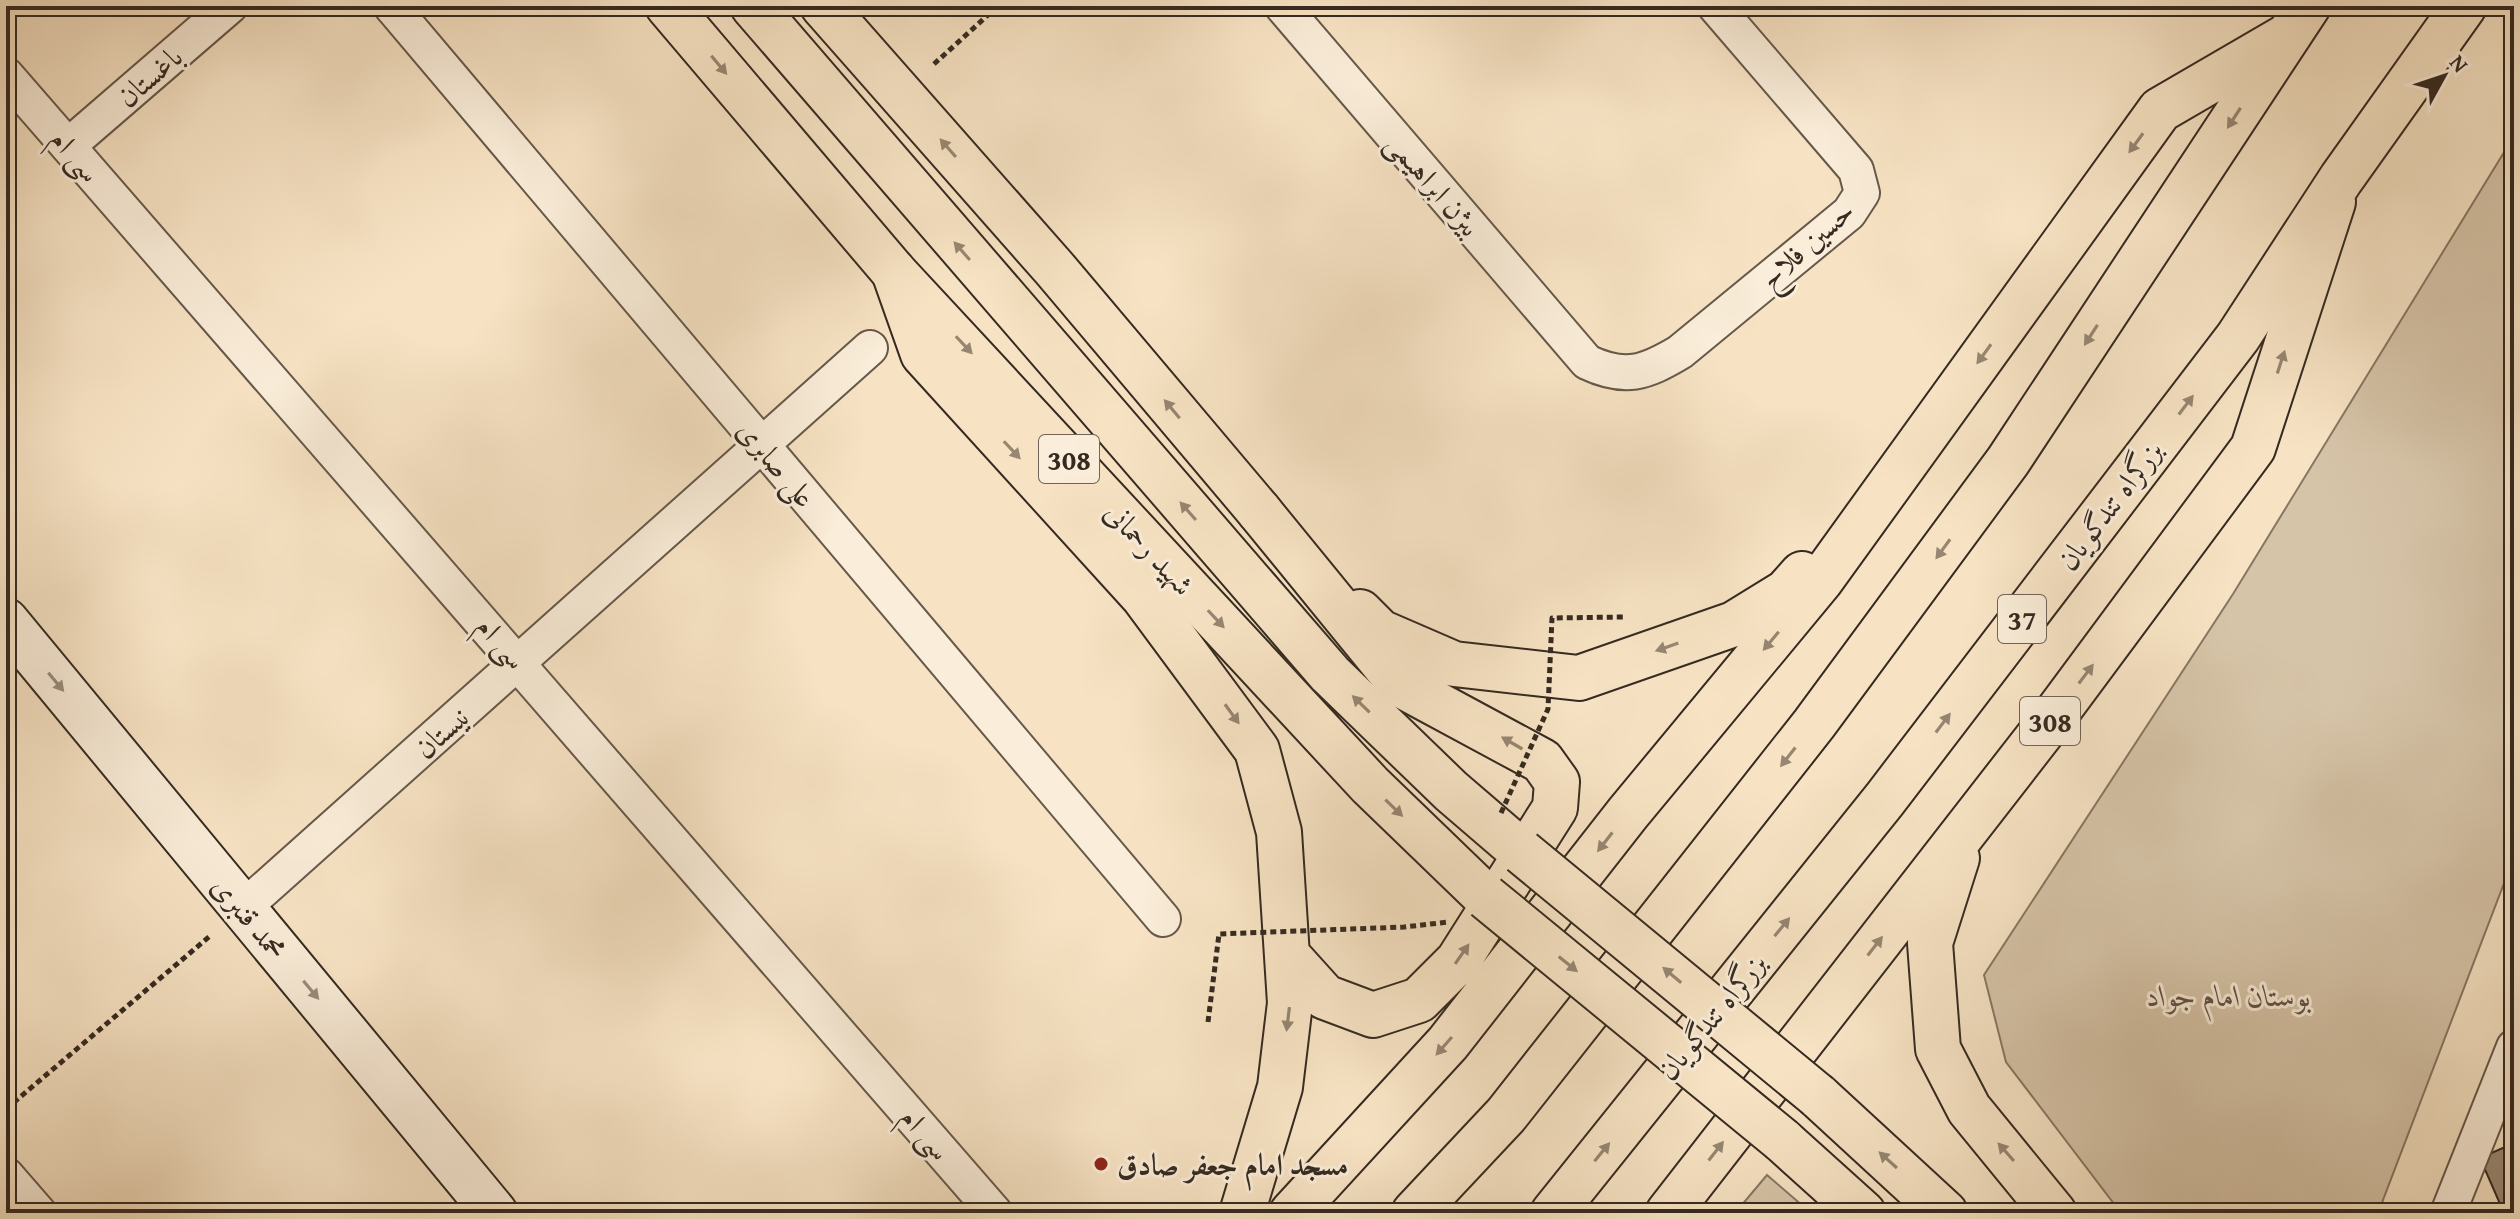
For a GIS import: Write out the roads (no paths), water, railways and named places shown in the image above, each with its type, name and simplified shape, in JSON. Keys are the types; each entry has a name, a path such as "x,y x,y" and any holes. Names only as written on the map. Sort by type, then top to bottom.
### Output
{"main road":[{"name":"شهید رحمانی","path":"668,6 894,272 1370,785 1469,909 1782,1140 1863,1213"},
{"name":"شهید رحمانی","path":"753,6 1330,674 1451,791 1818,1096 1945,1213"},
{"path":"823,6 1054,268 1401,685 1542,761 1557,782 1555,808 1539,834 1458,961 1419,1000 1373,1015 1325,997 1288,956"},
{"name":"بزرگراه تندگویان","path":"1553,1213 1885,799 2229,349 2341,179 2464,6"},
{"path":"1292,1213 1448,1043 1628,813 1821,580 2160,110 2298,20"},
{"path":"1414,1213 1506,1115 1814,724 2008,461 2298,20"},
{"name":"308","path":"1668,1213 1967,827 2253,448 2341,179"},
{"path":"894,272 923,354 1143,596 1257,750 1279,832 1290,1003 1280,1087 1242,1213"},
{"path":"1259,511 1380,632 1454,664 1579,678 1734,624 1786,592 1902,467"},
{"path":"1967,827 1930,943 1938,1049 1969,1109 2054,1213"}],"street":[{"name":"باغستان","path":"68,146 230,6"},
{"name":"علی صابری","path":"391,6 1163,919"},
{"name":"بیژن ابراهیمی","path":"1282,6 1587,362"},
{"name":"حسین فلاح","path":"1587,362 1611,373 1650,370 1670,358 1849,213 1862,193 1856,170 1715,6"},
{"name":"سی ام","path":"6,75 995,1213"},
{"name":"نیستان","path":"243,908 870,348"},
{"name":"محمد قنبری","path":"6,621 495,1213"},
{"path":"2448,1213 2514,1047"},
{"path":"6,1175 39,1213"}],"place":[{"name":"مسجد امام جعفر صادق","path":"1101,1164"}],"park label":[{"name":"بوستان امام جواد","path":"2229,995"}]}
